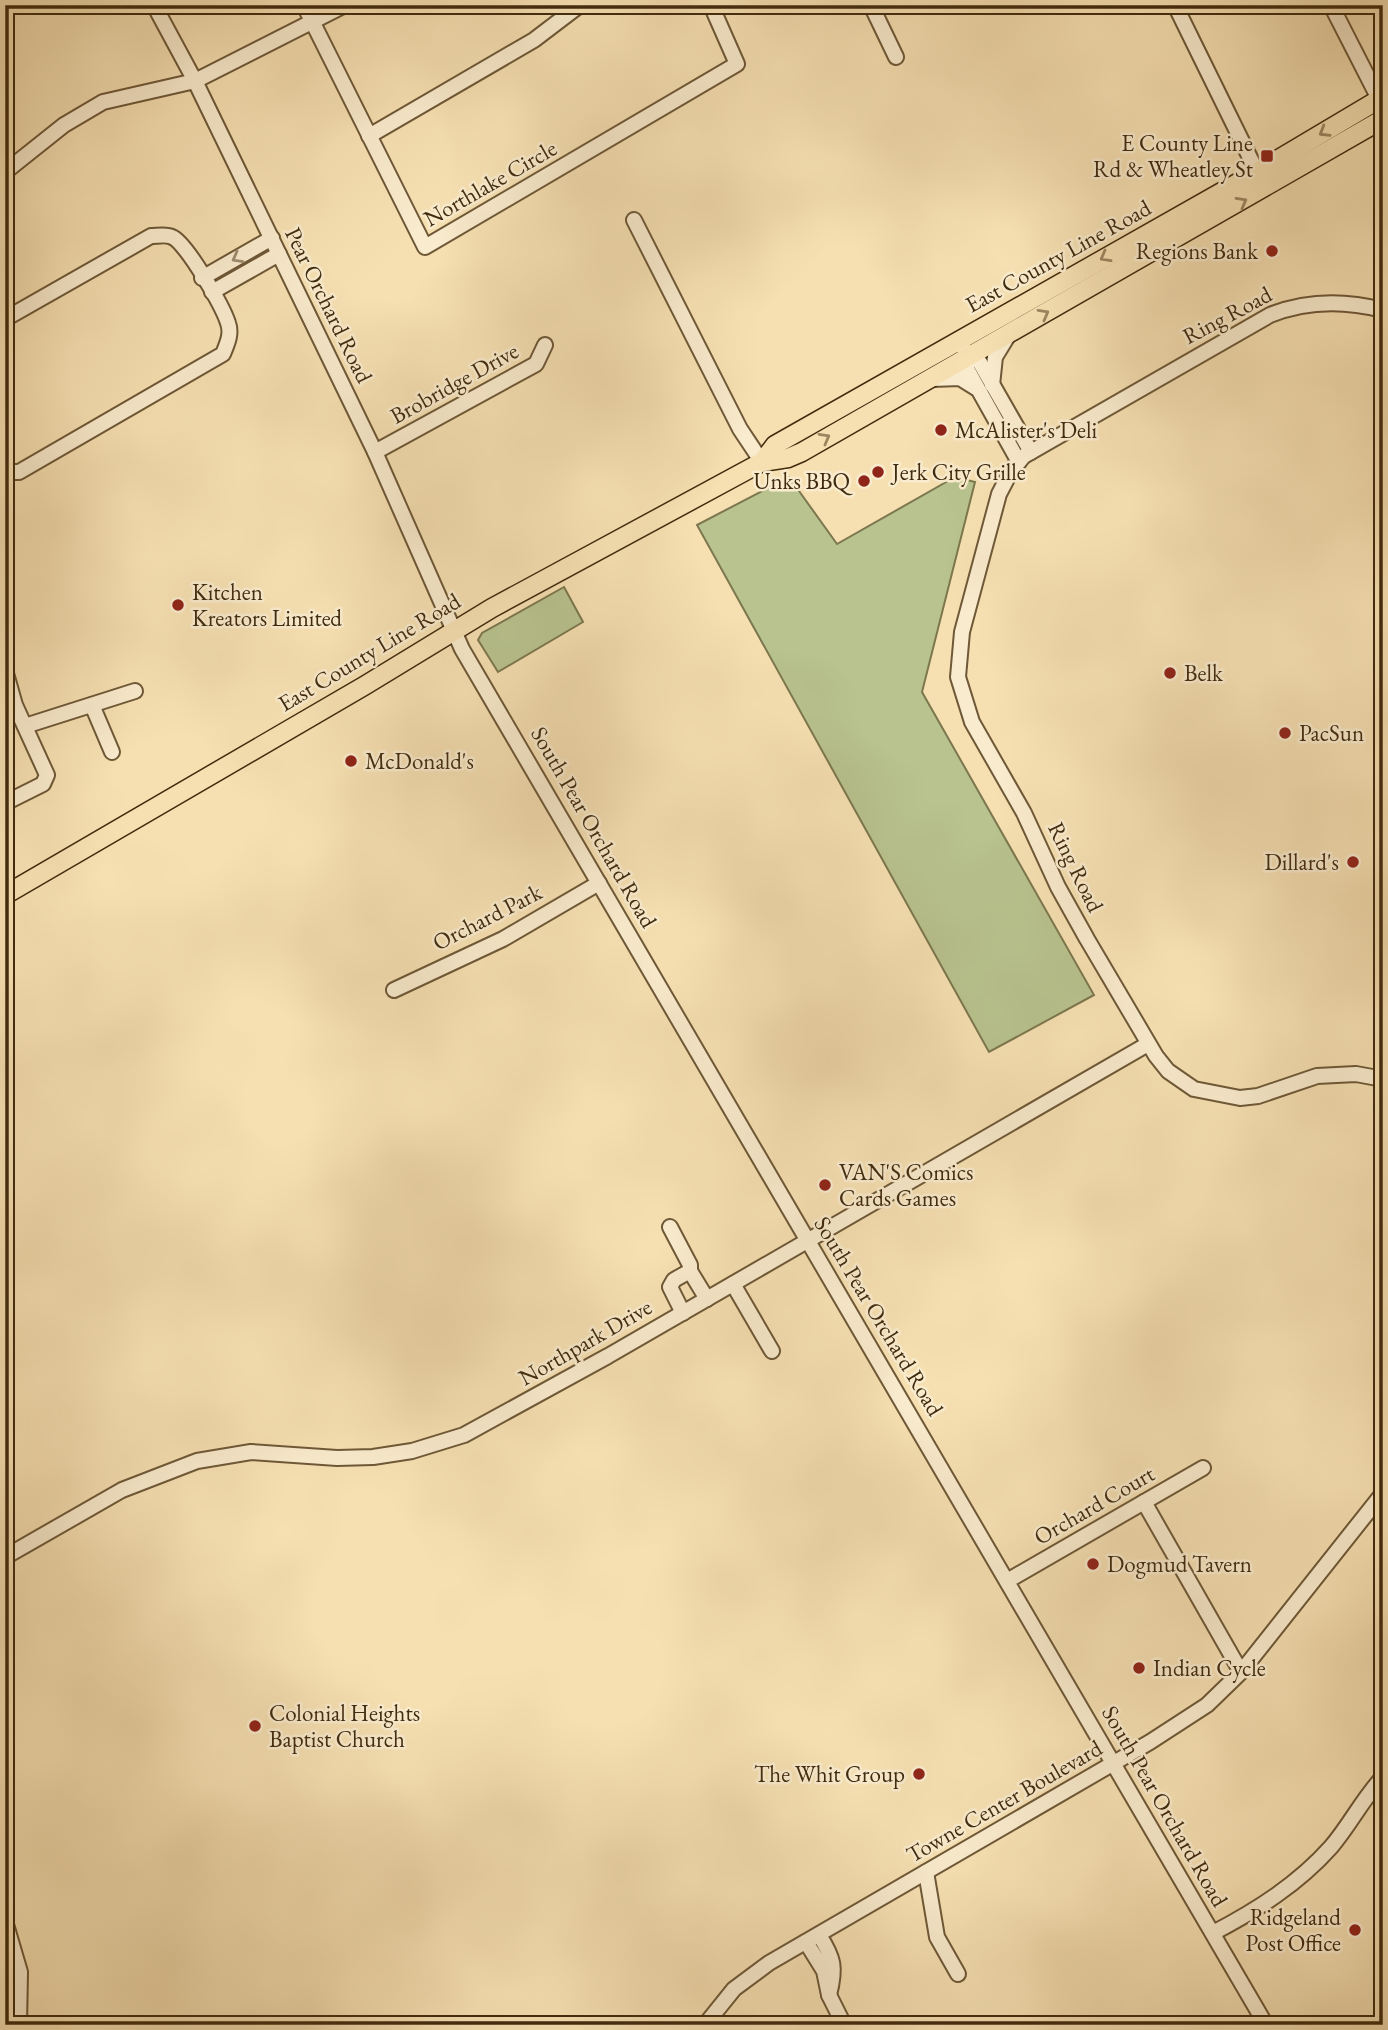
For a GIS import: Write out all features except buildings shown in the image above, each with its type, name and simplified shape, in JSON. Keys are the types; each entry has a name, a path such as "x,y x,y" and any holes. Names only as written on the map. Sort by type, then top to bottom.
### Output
{"main road":[{"name":"East County Line Road","path":"762,462 775,444 1257,172 1381,98"},
{"name":"East County Line Road","path":"5,895 454,630 762,462 788,458 802,452 1383,119"}],"street":[{"name":"Pear Orchard Road","path":"154,5 195,81 375,452 454,630"},
{"name":"Northlake Circle","path":"304,5 425,247 737,64 711,5"},
{"path":"5,172 64,125 103,102 195,81 315,23 345,5"},
{"path":"369,136 534,40 580,5"},
{"path":"871,5 896,57"},
{"path":"1175,5 1257,172"},
{"path":"1331,5 1381,98"},
{"path":"634,220 740,429 762,462"},
{"path":"5,319 151,236 172,236 184,246 212,292 229,323 230,338 223,354 19,472 5,472"},
{"path":"202,278 272,239"},
{"path":"212,292 279,254"},
{"name":"Ring Road","path":"1383,310 1351,303 1321,302 1292,307 1270,315 1019,461 999,494 959,647 959,685 972,722 1024,813 1062,896 1162,1065 1184,1084 1229,1098 1258,1096 1317,1076 1356,1074 1383,1079"},
{"path":"985,387 995,357 1010,333"},
{"path":"958,340 969,357 979,362 985,387 1019,461"},
{"name":"Brobridge Drive","path":"375,452 536,364 545,345"},
{"path":"931,379 953,377 985,387 1031,452"},
{"name":"South Pear Orchard Road","path":"454,630 1266,2025"},
{"path":"5,671 47,775 43,784 5,803"},
{"path":"25,726 135,691"},
{"path":"92,705 112,752"},
{"name":"Orchard Park","path":"394,990 503,939 599,883"},
{"name":"Northpark Drive","path":"5,1558 122,1490 197,1461 251,1452 337,1458 373,1457 444,1443 485,1425 1148,1044"},
{"path":"670,1227 690,1265 690,1271 707,1299"},
{"path":"683,1313 670,1287 674,1280 690,1271"},
{"path":"733,1284 772,1351"},
{"name":"Orchard Court","path":"1007,1581 1203,1468"},
{"name":"Towne Center Boulevard","path":"705,2025 747,1977 1191,1717 1241,1672 1383,1493"},
{"path":"1144,1502 1241,1672"},
{"path":"1213,1933 1272,1899 1297,1881 1332,1845 1383,1777"},
{"path":"926,1872 937,1937 958,1975"},
{"path":"5,1921 20,1972 19,2025"},
{"path":"813,1938 830,1973 829,1995 841,2024"}],"green space":[{"path":"789,477 837,544 955,477 975,482 922,692 1094,995 989,1052 697,525"},
{"path":"564,587 583,622 498,672 478,640 482,633"}],"place":[{"name":"E County Line Rd & Wheatley St","path":"1267,156"},
{"name":"Regions Bank","path":"1272,251"},
{"name":"McAlister's Deli","path":"941,430"},
{"name":"Jerk City Grille","path":"878,472"},
{"name":"Unks BBQ","path":"864,481"},
{"name":"Kitchen Kreators Limited","path":"178,605"},
{"name":"Belk","path":"1170,673"},
{"name":"PacSun","path":"1285,733"},
{"name":"McDonald's","path":"351,761"},
{"name":"Dillard's","path":"1353,862"},
{"name":"VAN'S Comics Cards Games","path":"825,1185"},
{"name":"Dogmud Tavern","path":"1093,1564"},
{"name":"Indian Cycle","path":"1139,1668"},
{"name":"Colonial Heights Baptist Church","path":"255,1726"},
{"name":"The Whit Group","path":"919,1774"},
{"name":"Ridgeland Post Office","path":"1355,1930"}]}
